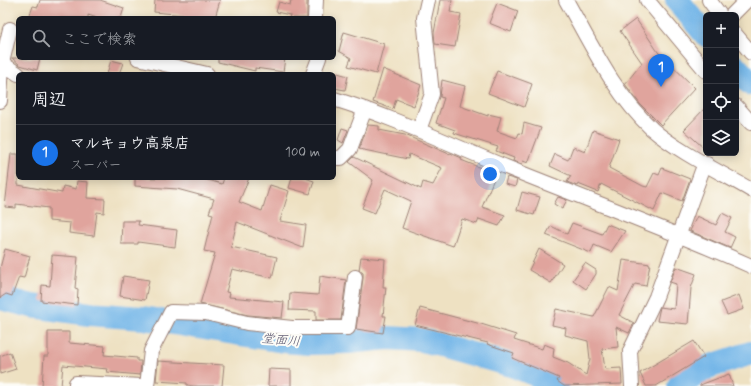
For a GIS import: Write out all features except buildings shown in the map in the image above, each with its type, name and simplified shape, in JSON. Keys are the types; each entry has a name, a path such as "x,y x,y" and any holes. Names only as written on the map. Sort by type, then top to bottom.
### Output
{"street":[{"path":"315,16 316,0"},
{"path":"419,130 432,94 424,18 428,0"},
{"path":"566,0 614,83 636,112 654,130 751,190"},
{"path":"647,0 703,67"},
{"path":"709,0 718,12"},
{"path":"735,12 747,0"},
{"path":"0,101 2,63 9,29"},
{"path":"739,39 751,53"},
{"path":"147,60 198,72"},
{"path":"314,72 318,60"},
{"path":"2,63 16,73"},
{"path":"336,100 419,130 524,175 680,234 751,266"},
{"path":"336,158 341,158 350,149 365,109"},
{"path":"739,109 751,123"},
{"path":"632,386 630,351 656,297 702,171 707,164"},
{"path":"147,386 151,351 171,312 206,313 247,323 292,328 348,328 355,277"},
{"path":"76,386 76,383 143,386"}],"waterway":[{"path":"677,0 703,31"},
{"path":"739,70 751,84"},
{"name":"堂面川","path":"0,298 32,306 90,314 143,318 283,341 310,343 348,342 388,338 422,340 514,366 544,378 556,386"},
{"name":"堂面川","path":"679,386 708,367 751,353"}],"place":[{"name":"マルキョウ高泉店","path":"661,87"}]}
